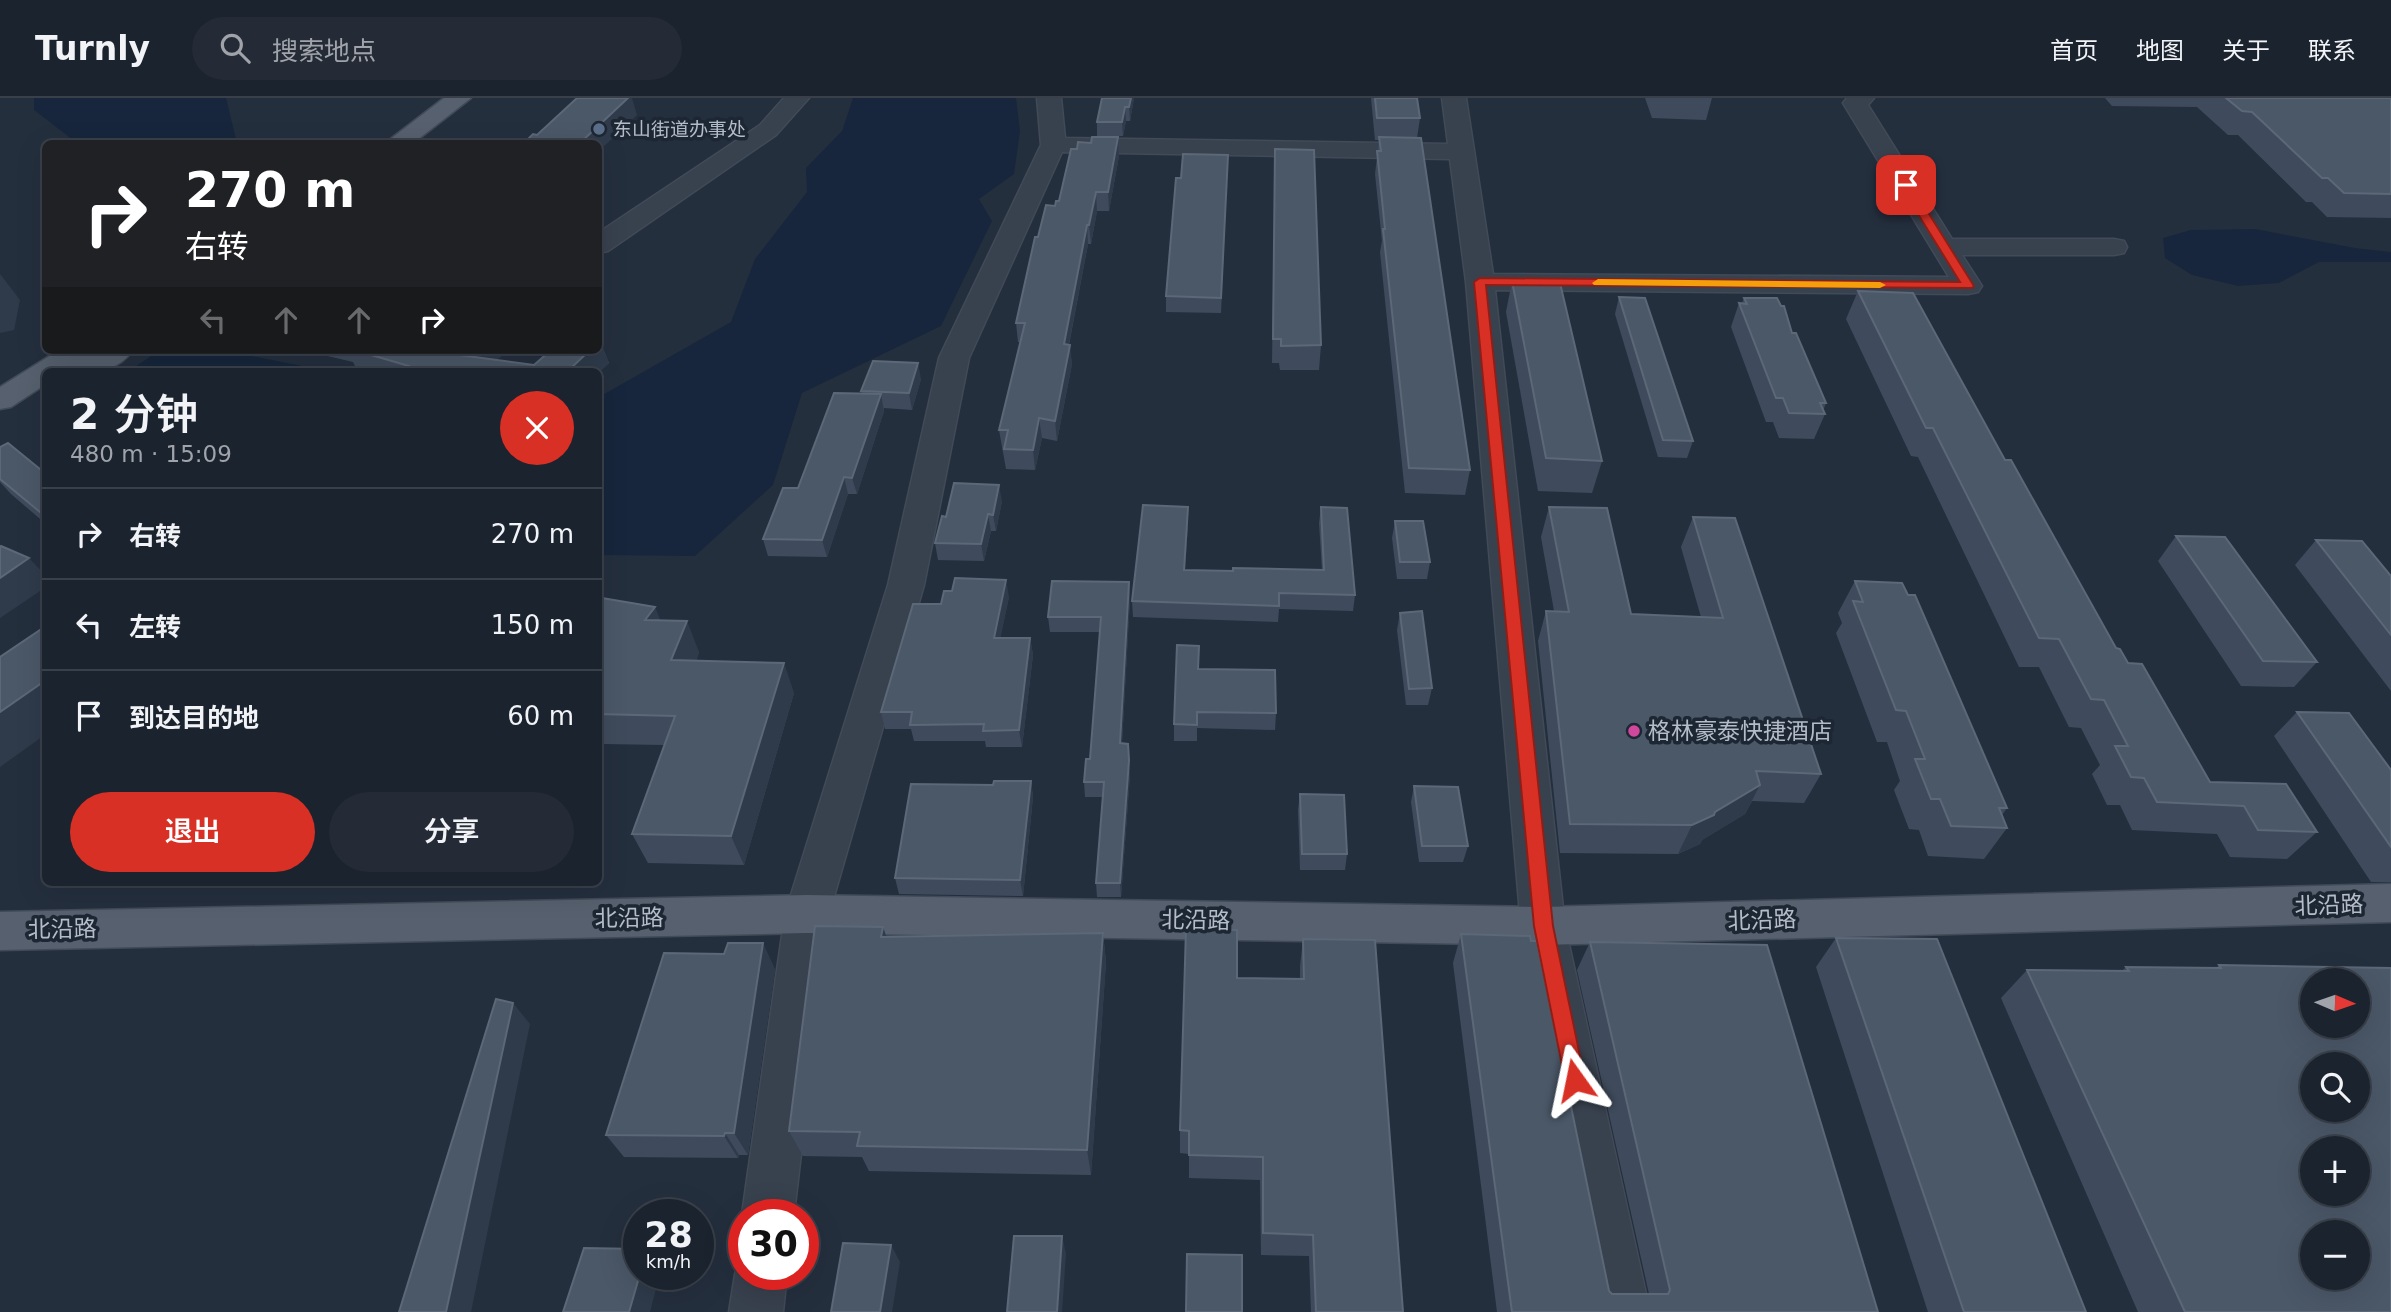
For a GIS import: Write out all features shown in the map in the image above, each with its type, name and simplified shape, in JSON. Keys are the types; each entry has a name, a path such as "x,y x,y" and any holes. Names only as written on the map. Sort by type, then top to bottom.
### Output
{"main road":[{"path":"403,140 469,102"},
{"path":"432,140 469,102"},
{"path":"51,368 73,354"},
{"path":"91,368 112,354"},
{"path":"0,400 42,374"},
{"path":"0,425 42,399"},
{"name":"北沿路","path":"0,930 807,914 1544,926 2391,903"}],"street":[{"path":"602,242 768,130 797,98"},
{"path":"770,1199 807,914 906,585 954,358 1053,145 1049,98"},
{"path":"1454,98 1480,282 1544,926 1623,1312"},
{"path":"1480,282 1968,286 1859,100 1829,98"},
{"path":"1053,145 1461,152"},
{"path":"1944,247 2114,247"},
{"path":"756,1312 759,1290"}],"water":[{"path":"34,98 226,98 236,140 73,140 34,110"},
{"path":"853,98 1016,98 1020,131 1014,174 979,199 992,221 941,326 802,393 773,485 695,556 602,555 602,395 731,322 755,259 807,192 806,168 842,131"},
{"path":"2255,229 2391,252 2391,262 2319,262 2279,283 2238,286 2192,275 2165,258 2163,238 2191,230"},
{"path":"154,354 241,354 313,368 133,368"}],"building":[{"path":"577,98 628,98 583,140 527,140 533,134 537,135"},
{"path":"1102,98 1131,98 1129,107 1125,107 1122,122 1097,122"},
{"path":"1375,98 1417,98 1420,118 1377,118"},
{"path":"2226,98 2391,98 2391,194 2344,193 2328,178 2322,178 2252,112 2242,111"},
{"path":"1092,137 1118,137 1108,192 1096,192 1087,225 1064,344 1070,345 1055,421 1039,418 1033,450 1004,449 1008,430 999,430 1025,323 1016,323 1035,237 1038,237 1046,205 1055,206 1056,201 1059,201 1071,149 1077,149 1078,142 1091,143"},
{"path":"1379,137 1421,138 1470,470 1409,468 1383,229 1377,151 1381,151"},
{"path":"1275,149 1314,150 1321,345 1281,346 1281,339 1273,339"},
{"path":"1183,154 1228,155 1221,298 1166,296 1176,178 1181,178"},
{"path":"1512,281 1560,283 1602,461 1546,458"},
{"path":"1858,291 1913,293 2005,460 2011,460 2116,648 2120,649 2128,663 2142,664 2210,782 2286,784 2317,832 2258,830 2244,806 2157,802 2144,778 2131,777 2115,746 2128,746 2104,700 2091,699 2059,639 2039,638 1933,428 1926,428"},
{"path":"1619,297 1645,298 1693,441 1663,440"},
{"path":"1744,298 1777,298 1781,306 1784,306 1792,333 1796,333 1826,403 1820,403 1825,414 1789,413 1783,398 1776,398 1739,303 1747,304"},
{"path":"368,354 461,354 534,365 546,354 586,354 571,368 407,368 409,366"},
{"path":"873,361 918,363 909,393 861,391"},
{"path":"834,393 881,394 852,478 844,477 822,540 763,539 783,488 798,488"},
{"path":"8,443 42,471 42,514 0,479 0,447"},
{"path":"954,483 999,485 993,515 988,514 981,544 935,543 942,516 946,517"},
{"path":"1143,505 1188,507 1184,570 1233,571 1233,568 1324,570 1321,507 1347,508 1355,595 1279,593 1279,606 1132,601"},
{"path":"1549,507 1607,508 1631,614 1723,618 1693,517 1735,518 1821,774 1756,771 1760,785 1714,815 1692,825 1570,824 1546,611 1569,612"},
{"path":"1395,521 1423,521 1430,562 1400,562"},
{"path":"2176,536 2225,537 2317,662 2263,661"},
{"path":"2316,540 2362,541 2391,576 2391,635"},
{"path":"0,547 29,558 0,578"},
{"path":"955,578 1006,580 994,638 1030,638 1019,730 983,731 984,724 910,725 912,712 881,712 913,604 941,604 944,591 952,591"},
{"path":"1052,581 1129,582 1120,743 1128,744 1129,760 1120,883 1096,883 1104,782 1084,782 1086,759 1090,759 1101,617 1048,617"},
{"path":"1855,581 1902,583 1908,595 1915,595 2007,808 1999,808 2007,828 1951,826 1940,799 1931,799 1915,759 1925,759 1906,711 1896,710 1853,601 1863,602"},
{"path":"602,598 655,607 645,620 687,621 671,660 784,663 731,836 632,834 675,716 602,714"},
{"path":"1422,611 1432,688 1409,689 1400,613"},
{"path":"42,629 42,683 0,712 0,657"},
{"path":"1177,645 1199,646 1198,669 1275,670 1276,713 1197,712 1197,725 1174,724"},
{"path":"2297,712 2349,713 2391,770 2391,847"},
{"path":"994,781 1031,781 1020,880 895,878 911,784 993,785"},
{"path":"1414,786 1458,787 1468,846 1422,846"},
{"path":"1300,794 1344,795 1347,854 1302,854"},
{"path":"815,926 883,927 881,937 1103,933 1087,1150 857,1146 860,1132 789,1131"},
{"path":"1186,929 1237,930 1237,978 1304,979 1303,939 1375,940 1403,1312 1316,1312 1313,1235 1263,1233 1263,1157 1189,1155 1189,1131 1180,1130"},
{"path":"1461,934 1530,936 1531,941 1537,941 1609,1291 1612,1294 1668,1294 1670,1290 1590,942 1767,945 1878,1312 1512,1312"},
{"path":"1836,938 1937,939 2086,1312 1964,1312"},
{"path":"728,943 763,943 734,1133 725,1133 724,1136 606,1135 664,953 724,954"},
{"path":"2219,965 2391,968 2391,1312 2185,1312 2027,970 2129,971 2126,967 2221,968"},
{"path":"496,999 513,1003 446,1312 399,1312"},
{"path":"1014,1236 1062,1236 1057,1312 1007,1312"},
{"path":"843,1243 891,1245 880,1312 831,1312"},
{"path":"584,1248 623,1249 623,1290 635,1290 629,1312 563,1312"},
{"path":"1187,1254 1242,1255 1242,1312 1186,1312"}],"slow traffic":[{"path":"1598,283 1880,285"}],"place":[{"name":"东山街道办事处","path":"599,129"},
{"name":"格林豪泰快捷酒店","path":"1634,731"}],"route":[{"path":"1575,1080 1544,926 1480,282 1968,286 1906,185"}]}
